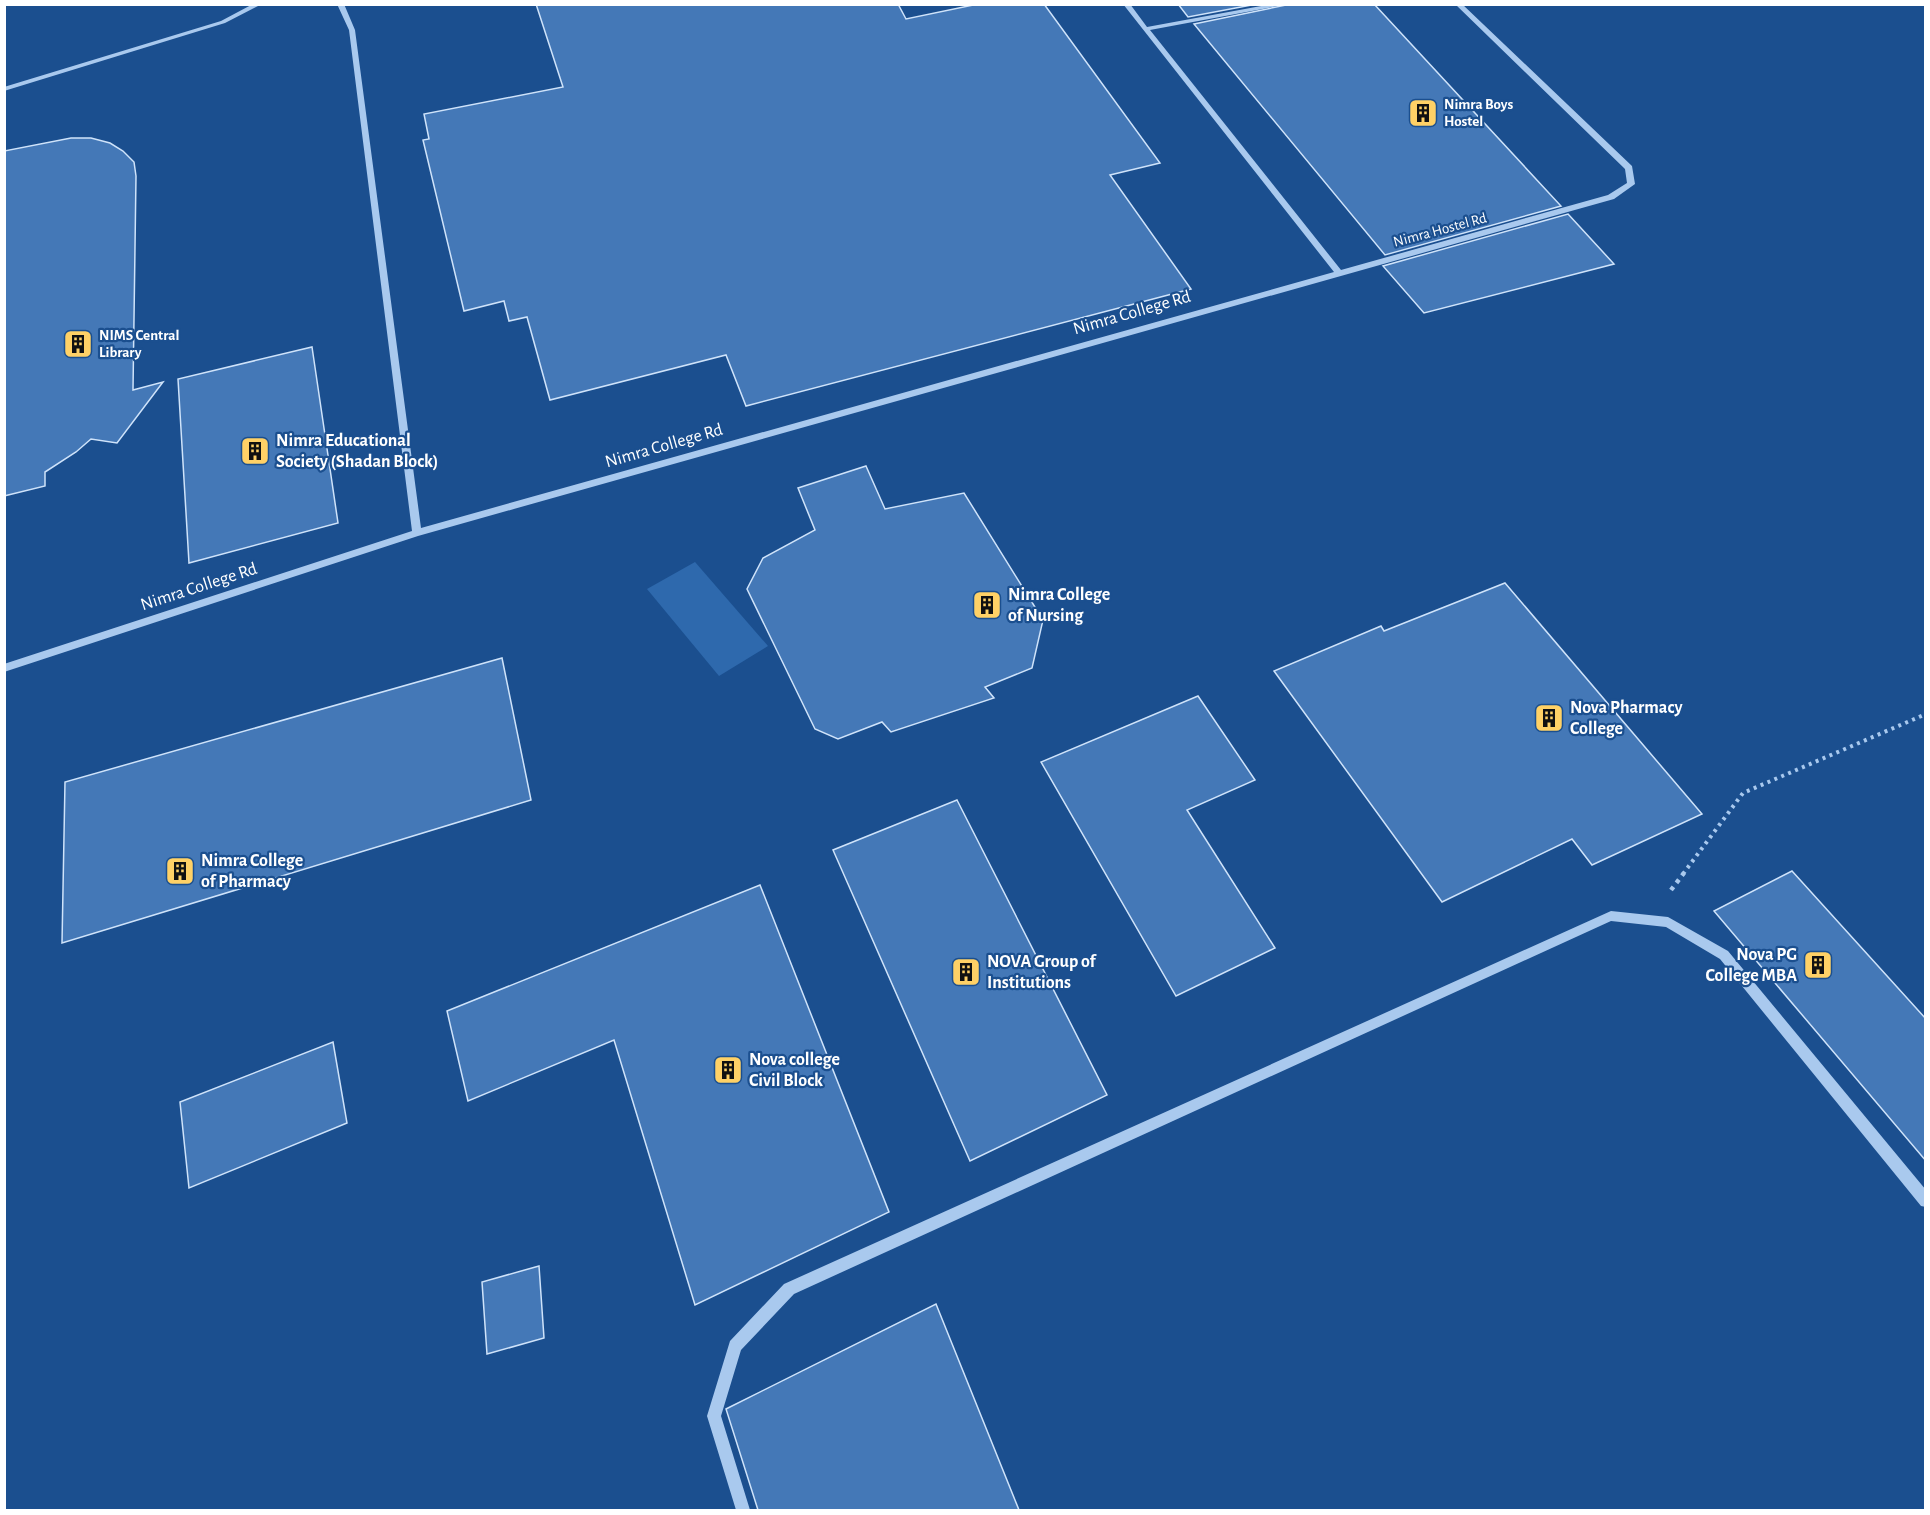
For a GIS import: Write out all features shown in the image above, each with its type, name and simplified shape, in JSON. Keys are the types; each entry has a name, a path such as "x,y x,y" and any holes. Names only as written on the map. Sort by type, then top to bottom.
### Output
{"street":[{"path":"4,89 223,22 259,4"},
{"path":"340,4 352,30 417,533"},
{"path":"1126,4 1338,272"},
{"path":"1144,29 1286,4"},
{"name":"Nimra Hostel Rd","path":"1338,272 1611,197 1631,184 1629,168 1458,4"},
{"name":"Nimra College Rd","path":"4,668 417,533 1338,272"},
{"path":"742,1510 714,1416 735,1346 789,1288 1611,916 1668,922 1724,955 1926,1201"}],"path":[{"path":"1650,920 1743,792 1926,714"}],"shaded area":[{"path":"695,562 768,646 719,676 647,589"}],"building":[{"path":"536,4 898,4 906,19 978,4 1044,4 1160,163 1110,175 1191,289 746,406 726,355 550,400 527,317 509,321 504,301 464,311 423,140 429,139 424,114 563,87"},
{"path":"1178,4 1257,4 1188,17"},
{"path":"1291,4 1374,4 1561,206 1385,255 1194,24"},
{"name":"NIMS Central Library","path":"71,138 91,138 110,143 134,162 136,176 133,390 163,382 117,443 91,439 76,452 45,472 45,486 4,496 4,151"},
{"path":"1568,214 1614,264 1424,313 1383,266"},
{"name":"Nimra Educational Society (Shadan Block)","path":"312,347 338,523 189,563 178,379"},
{"name":"Nimra College of Nursing","path":"866,466 885,509 964,493 1043,620 1032,668 985,687 994,698 891,732 882,722 838,739 815,729 747,589 763,558 815,530 798,488"},
{"path":"1505,583 1702,814 1592,865 1572,839 1442,902 1274,671 1381,626 1384,631"},
{"name":"Nimra College of Pharmacy","path":"502,658 531,800 62,943 65,782"},
{"path":"1198,696 1255,780 1187,810 1275,948 1176,996 1041,762"},
{"name":"NOVA Group of Institutions","path":"957,800 1107,1095 970,1161 833,850"},
{"name":"Nova PG College MBA","path":"1792,871 1926,1019 1926,1161 1714,911"},
{"name":"Nova college Civil Block","path":"760,885 889,1212 695,1305 614,1040 468,1101 447,1011"},
{"path":"333,1042 347,1123 189,1188 180,1102"},
{"path":"539,1266 544,1338 487,1354 482,1282"},
{"path":"936,1304 1019,1510 758,1510 726,1409"}],"place":[{"name":"Nimra Boys Hostel","path":"1423,113"},
{"name":"NIMS Central Library","path":"78,344"},
{"name":"Nimra Educational Society (Shadan Block)","path":"255,451"},
{"name":"Nimra College of Nursing","path":"987,605"},
{"name":"Nova Pharmacy College","path":"1549,718"},
{"name":"Nimra College of Pharmacy","path":"180,871"},
{"name":"Nova PG College MBA","path":"1818,965"},
{"name":"NOVA Group of Institutions","path":"966,972"},
{"name":"Nova college Civil Block","path":"728,1070"}]}
